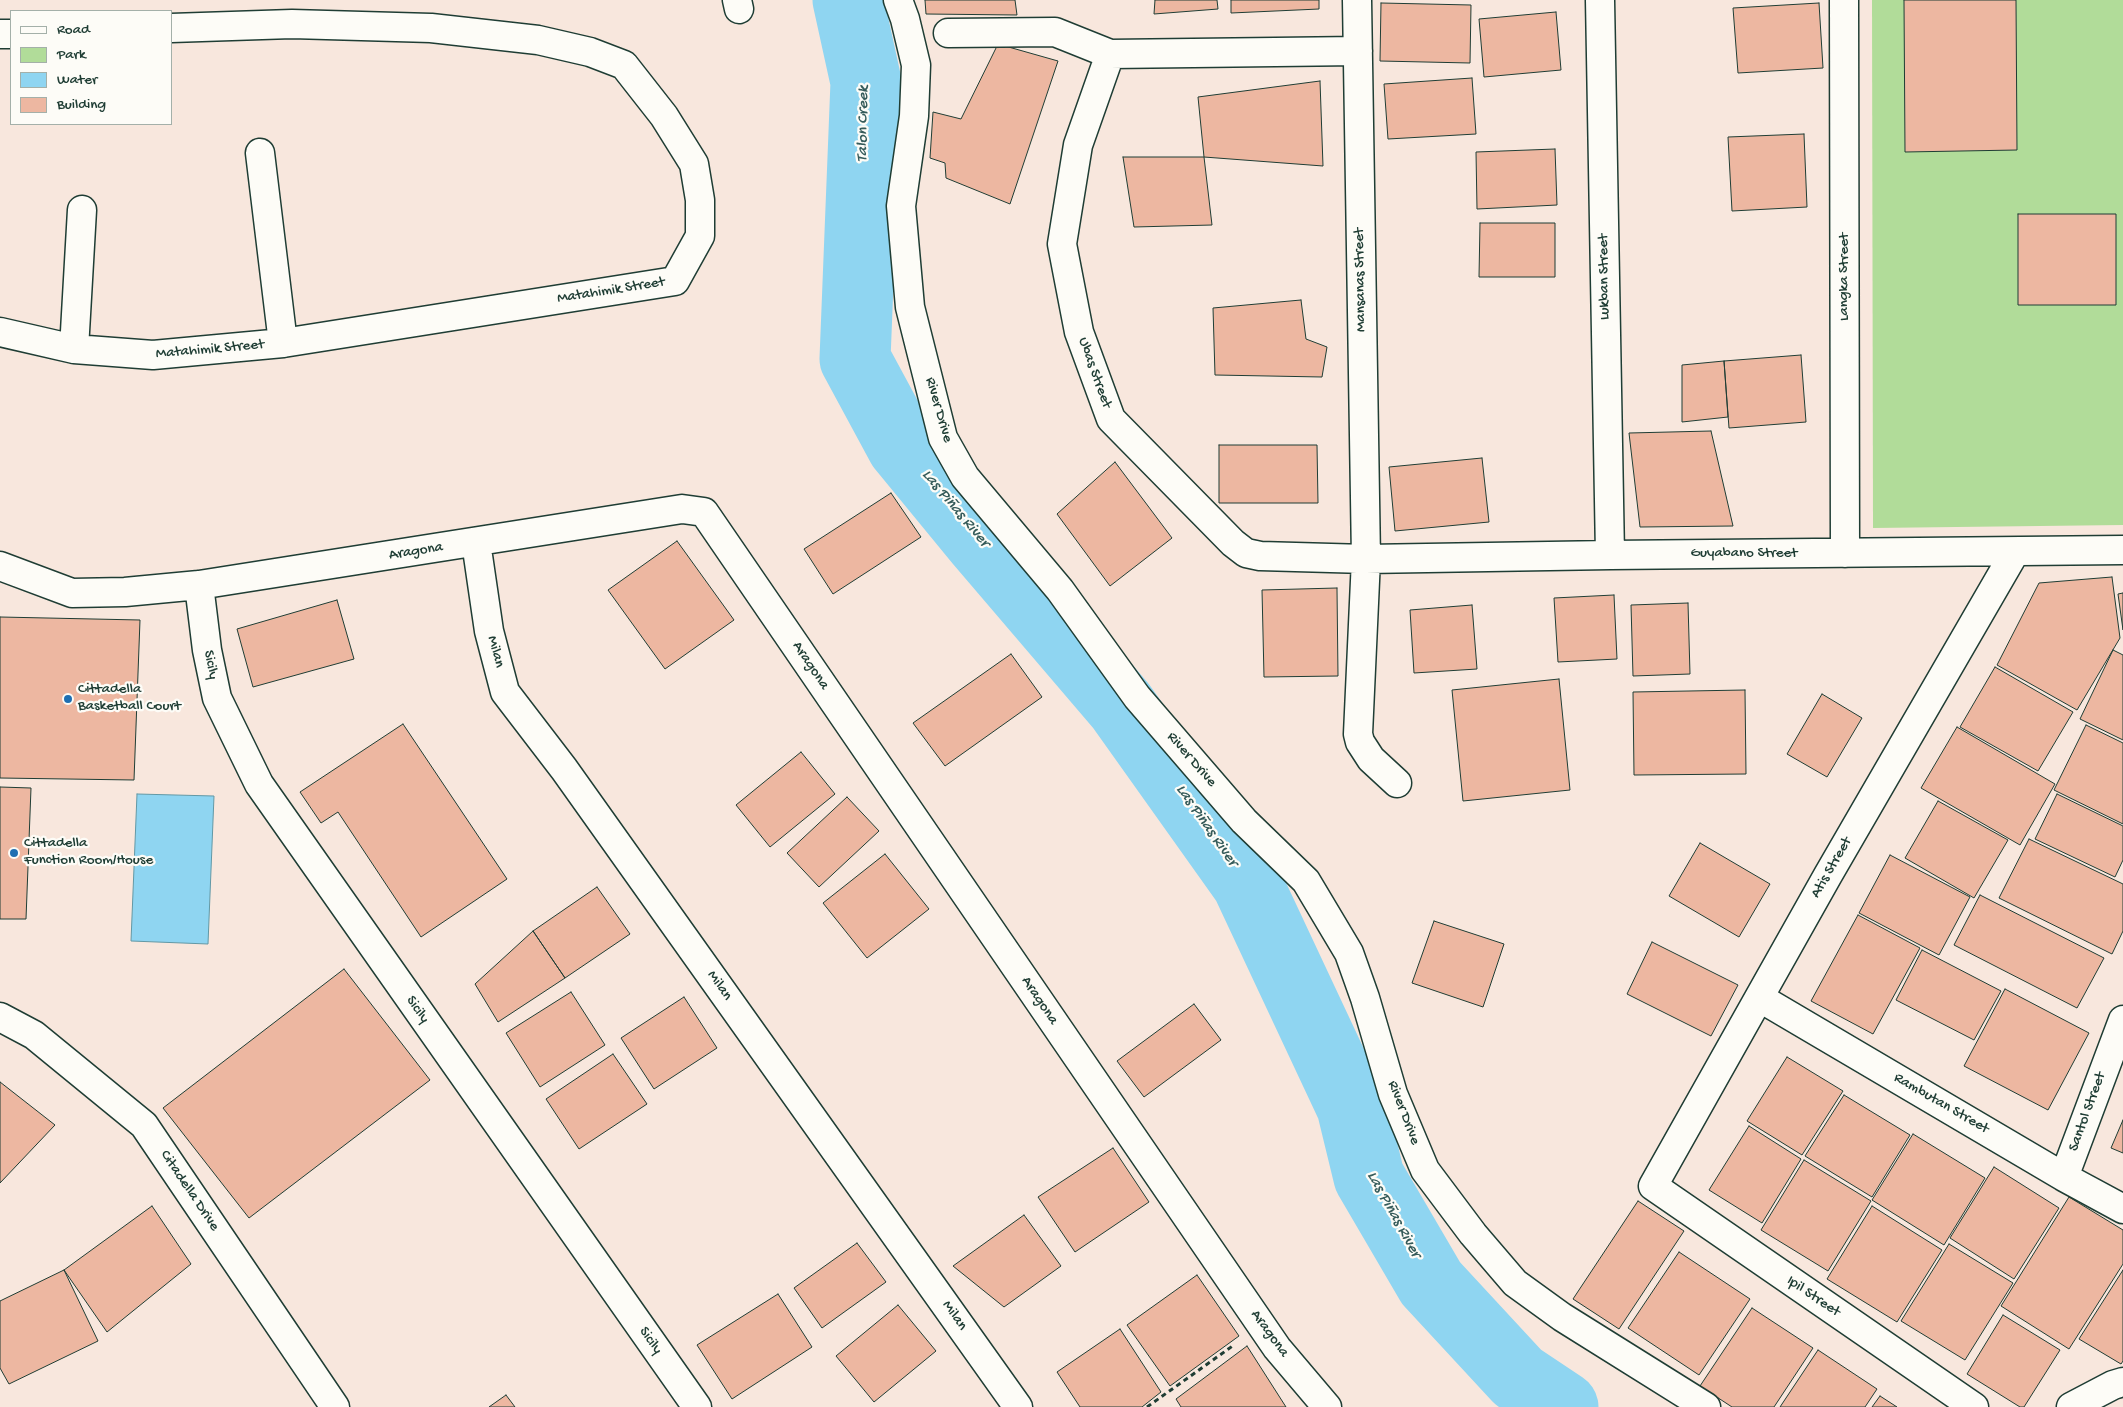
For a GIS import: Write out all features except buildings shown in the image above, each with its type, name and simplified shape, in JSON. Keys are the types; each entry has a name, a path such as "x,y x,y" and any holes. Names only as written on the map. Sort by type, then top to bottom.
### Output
{"street":[{"name":"River Drive","path":"898,0 905,19 916,65 914,116 901,206 910,307 943,438 964,477 1060,590 1138,697 1244,822 1306,881 1348,953 1365,998 1394,1094 1425,1170 1472,1234 1515,1283 1562,1317 1706,1407"},
{"name":"Mansanas Street","path":"1357,0 1366,559 1358,734 1360,742 1370,758 1397,782"},
{"name":"Lukban Street","path":"1600,0 1610,555"},
{"name":"Langka Street","path":"1844,0 1845,553"},
{"name":"Matahimik Street","path":"0,332 74,349 153,355 282,343 675,281 700,236 700,200 694,164 664,116 624,65 590,52 538,40 431,28 292,24 172,28"},
{"path":"948,33 1054,32 1110,54 1358,51"},
{"name":"Ubas Street","path":"1110,54 1078,145 1062,244 1079,332 1111,419 1233,543 1246,553 1260,556 1366,559"},
{"path":"260,153 282,343"},
{"path":"74,349 82,210"},
{"name":"Aragona","path":"0,566 72,592 125,592 199,585 682,509 704,512 1277,1348 1327,1407"},
{"name":"Milan","path":"476,542 489,631 505,692 564,769 1018,1407"},
{"name":"Guyabano Street","path":"1366,559 2123,550"},
{"name":"Atis Street","path":"1653,1186 1828,875 2015,552"},
{"name":"Sicily","path":"199,585 207,650 217,698 259,784 697,1407"},
{"name":"Rambutan Street","path":"1760,998 2064,1177 2123,1209"},
{"name":"Citadella Drive","path":"0,1017 34,1036 144,1124 335,1407"},
{"name":"Santol Street","path":"2064,1177 2123,1020"},
{"name":"Ipil Street","path":"1653,1186 1974,1407"},
{"path":"2071,1407 2123,1382"}],"path":[{"path":"1147,1407 1262,1326"}],"green space":[{"path":"1872,0 2123,0 2123,525 1873,528"}],"water":[{"path":"137,794 214,796 208,944 131,941"}],"waterway":[{"name":"Las Piñas River","path":"848,0 866,82 855,359 902,446 980,541 1121,706 1247,883 1352,1107 1369,1177 1431,1283 1518,1377 1563,1407"}],"place":[{"name":"Cittadella Basketball Court","path":"68,699"},
{"name":"Cittadella Function Room/House","path":"14,853"}],"water label":[{"name":"Talon Creek","path":"864,124"}]}
